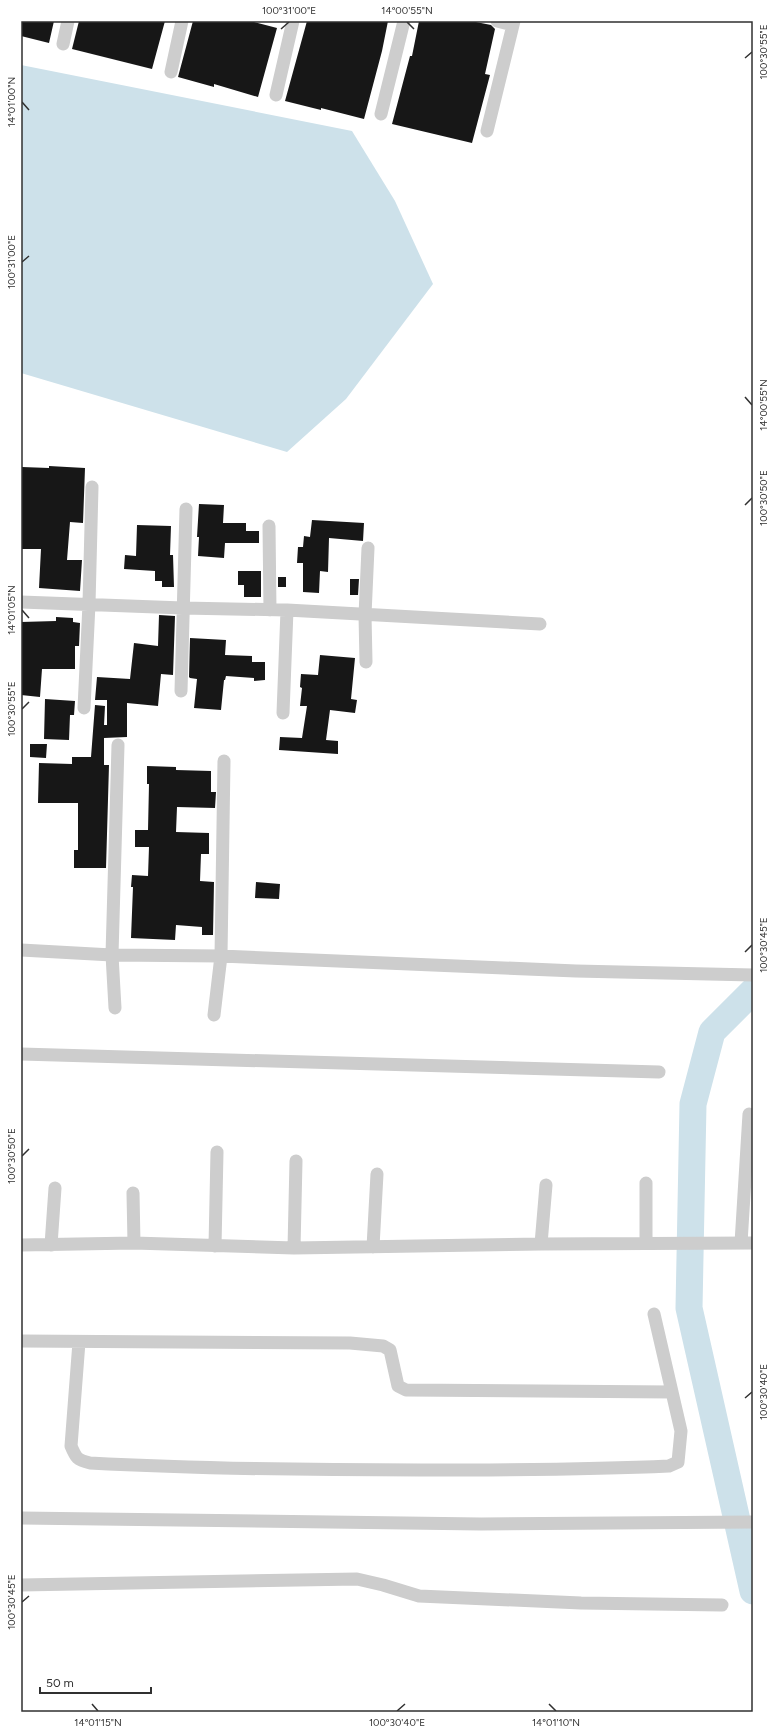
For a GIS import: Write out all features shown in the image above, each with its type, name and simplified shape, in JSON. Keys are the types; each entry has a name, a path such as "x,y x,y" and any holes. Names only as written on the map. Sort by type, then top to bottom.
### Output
{"street":[{"path":"63,44 68,21"},
{"path":"171,72 182,21"},
{"path":"276,95 293,21"},
{"path":"381,114 404,21"},
{"path":"487,131 514,23 496,21"},
{"path":"84,708 89,604 92,487"},
{"path":"181,691 186,509"},
{"path":"269,526 270,610"},
{"path":"366,662 365,615 368,548"},
{"path":"21,602 286,610 540,624"},
{"path":"283,713 286,610"},
{"path":"115,1008 112,955 118,745"},
{"path":"214,1015 221,956 224,761"},
{"path":"21,950 112,955 221,956 576,971 753,975"},
{"path":"21,1054 659,1072"},
{"path":"21,1245 134,1243 294,1248 541,1244 747,1243 749,1114"},
{"path":"215,1246 217,1152"},
{"path":"294,1248 296,1161"},
{"path":"373,1247 377,1174"},
{"path":"646,1183 646,1243"},
{"path":"541,1244 546,1185"},
{"path":"51,1245 55,1188"},
{"path":"133,1193 134,1243"},
{"path":"78,1342 71,1446 74,1454 80,1460 90,1463 175,1468 592,1470 669,1466 678,1462 681,1431 654,1314"},
{"path":"21,1342 350,1343 383,1346 390,1350 398,1386 406,1390 672,1392"},
{"path":"21,1518 481,1524 753,1522"},
{"path":"21,1585 357,1579 383,1584 419,1596 581,1603 722,1604"}],"water":[{"path":"21,65 352,131 395,201 433,284 346,399 287,452 21,373"}],"building":[{"path":"21,21 54,21 49,43 21,36"},
{"path":"79,21 165,21 152,69 72,49"},
{"path":"193,21 250,21 277,28 258,97 214,84 214,87 178,77"},
{"path":"307,21 388,21 382,51 364,119 285,101"},
{"path":"419,21 471,21 491,25 495,29 485,74 490,75 472,143 392,124 410,56 412,56"},
{"path":"49,466 85,468 83,523 70,522 67,560 82,560 80,591 39,588 41,549 21,549 22,467 49,468"},
{"path":"199,504 224,505 223,523 246,523 246,531 259,531 259,543 225,543 224,558 198,556 199,537 197,537"},
{"path":"312,520 364,523 363,541 329,538 328,572 320,571 319,593 303,592 303,563 297,563 298,547 303,547 304,536 310,537"},
{"path":"137,525 171,526 170,555 173,555 174,587 162,587 162,581 155,581 155,571 124,569 125,555 136,556"},
{"path":"238,571 261,571 261,597 244,597 244,585 238,585"},
{"path":"278,577 286,577 286,587 278,587"},
{"path":"350,579 359,579 358,595 350,595"},
{"path":"159,615 175,616 173,675 161,674 158,706 127,703 127,737 104,738 104,765 109,765 106,868 74,868 74,850 78,850 78,803 38,803 39,763 72,764 72,757 91,757 95,705 105,706 104,725 107,725 107,700 95,700 97,677 130,679 134,643 158,646"},
{"path":"56,617 73,618 73,622 80,623 79,646 75,646 75,669 42,669 40,697 21,695 21,622 56,621"},
{"path":"190,638 226,640 225,655 252,656 252,662 265,662 265,680 254,681 254,678 226,676 224,680 221,710 194,708 197,679 189,677"},
{"path":"320,655 355,658 351,699 357,700 355,713 330,710 326,740 338,741 338,754 279,750 280,737 302,738 307,706 300,706 302,688 300,687 301,674 318,675"},
{"path":"45,699 75,701 74,715 70,715 69,740 44,739"},
{"path":"30,744 47,744 46,758 30,757"},
{"path":"147,766 176,767 176,770 211,771 211,792 216,792 215,808 177,807 176,832 209,833 209,854 201,854 200,881 214,882 213,935 202,935 202,927 176,925 175,940 131,938 132,875 148,876 149,847 135,847 135,830 148,830 149,784 147,784"},
{"path":"256,882 280,884 279,899 255,898"}],"waterway":[{"path":"753,991 712,1032 693,1104 689,1308 753,1591"}]}
